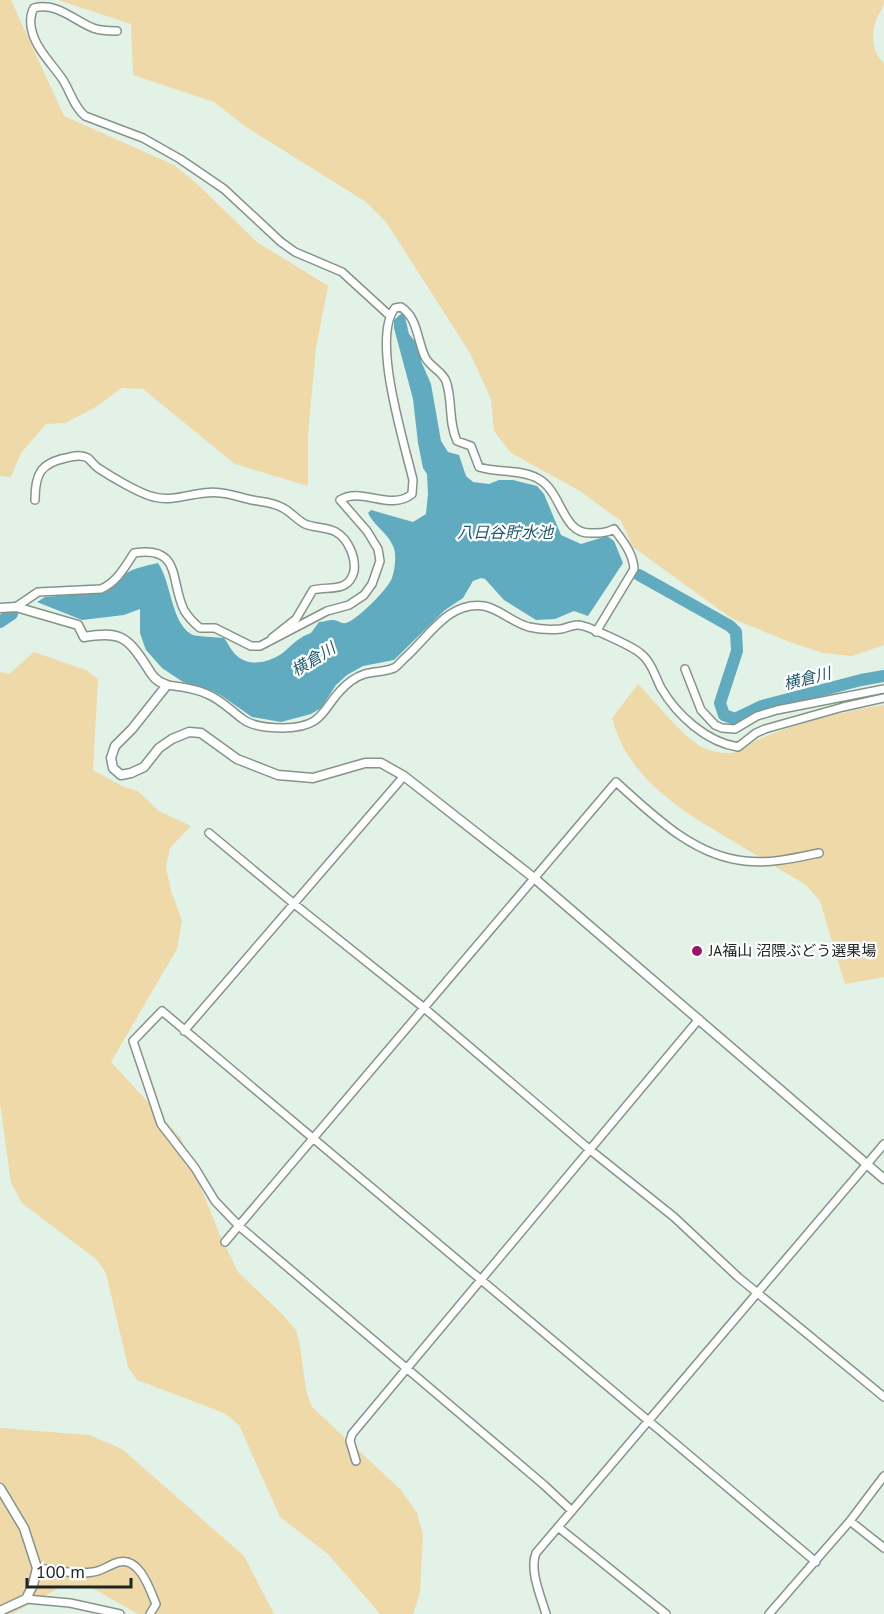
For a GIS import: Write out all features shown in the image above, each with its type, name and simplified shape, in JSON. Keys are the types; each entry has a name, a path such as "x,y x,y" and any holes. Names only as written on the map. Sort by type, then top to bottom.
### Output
{"street":[{"path":"117,31 95,29 53,8 34,8 32,12 31,25 35,40 64,81 80,112 143,138 180,159 224,189 281,242 295,252 342,272 389,315"},
{"path":"16,607 38,592 101,589 110,585 123,571 134,552 150,550 165,558 175,573 184,610 200,628 215,628 251,646 266,644 327,611 349,605 364,595 372,584 380,561 378,549 367,531 340,500 347,496 359,496 395,502 406,500 412,494 413,480 387,368 389,315 396,308 401,307 408,311 424,356 446,382 453,432 457,441 471,446 478,467 536,477 547,484 555,494 567,519 577,532 606,533 614,529 627,546 634,569 596,632"},
{"path":"35,500 37,478 46,465 53,460 82,456 88,458 102,470 156,498 221,492 270,502 283,508 305,524 336,532 345,540 352,552 354,567 352,577 344,585 335,589 313,590 296,619 266,644"},
{"path":"0,608 16,607 78,625 84,637 100,634 116,635 127,640 156,681 205,693 253,724 284,728 309,724 319,719 339,692 349,683 367,673 394,668 442,620 460,607 471,605 485,606 528,627 553,629 580,625 640,652 649,663 661,688 677,712 710,737 721,743 738,747 765,729 884,698"},
{"path":"685,669 701,710 715,725 722,728 735,729 757,716 777,710 884,689"},
{"path":"167,685 132,729 115,746 111,758 113,768 122,775 144,766 159,748 172,739 189,732 201,733 237,759 278,775 313,778 365,763 381,764 404,776 534,878 884,1179"},
{"path":"184,1030 404,776"},
{"path":"225,1242 616,782 654,816 688,841 709,852 730,859 747,861 768,861 819,853"},
{"path":"209,833 423,1007 589,1149 674,1217 756,1292 884,1397"},
{"path":"572,1511 239,1226 215,1201 195,1168 161,1124 133,1041 162,1011 816,1562"},
{"path":"357,1461 350,1441 352,1434 699,1018"},
{"path":"546,1614 534,1569 536,1553 884,1143"},
{"path":"769,1614 816,1562 884,1476"},
{"path":"0,1488 24,1528 37,1568 33,1585 26,1599"},
{"path":"850,1521 884,1548"},
{"path":"558,1527 666,1614"},
{"path":"37,1568 92,1573 124,1561 139,1570 147,1584 156,1604 150,1614"},
{"path":"0,1611 26,1599 70,1603 120,1614"}],"shaded area":[{"path":"0,0 11,0 64,116 174,165 195,182 257,242 328,286 316,348 308,434 308,486 235,464 143,389 122,388 94,408 65,423 46,424 21,453 11,477 0,476"},
{"path":"58,0 884,0 875,24 873,42 874,48 884,63 884,645 852,656 823,653 731,618 633,547 621,521 580,491 511,453 494,431 491,399 470,353 386,222 366,202 246,127 214,102 133,75 131,24"},
{"path":"34,652 86,670 98,679 93,770 122,786 138,791 159,811 191,826 170,848 166,867 171,891 182,920 177,949 111,1062 181,1138 219,1233 238,1272 296,1330 306,1391 312,1407 401,1490 417,1513 423,1534 420,1593 413,1614 380,1614 328,1554 280,1517 239,1425 224,1413 137,1380 128,1367 106,1273 97,1260 22,1203 11,1183 0,1103 0,672 9,674"},
{"path":"638,684 696,744 722,753 740,751 761,738 808,722 884,705 884,977 845,984 820,901 806,885 694,817 659,791 630,759 612,718"},
{"path":"0,1428 89,1435 122,1449 244,1556 274,1614 138,1614 92,1588 76,1585 59,1588 12,1614 0,1614"}],"water":[{"name":"八日谷貯水池","path":"402,313 409,334 421,349 421,361 431,384 441,441 448,452 459,455 466,476 473,482 489,484 499,480 513,480 537,486 544,494 561,535 581,544 607,536 614,541 623,563 588,616 574,611 555,619 536,620 504,600 485,579 481,578 473,581 463,598 445,610 394,660 363,666 347,675 336,685 321,708 311,714 281,722 252,717 213,691 183,682 162,668 146,650 143,642 140,633 140,609 124,615 82,620 37,602 45,597 106,592 129,572 158,563 166,580 175,611 184,628 193,635 224,638 235,654 246,661 253,662 266,661 278,656 311,633 319,622 333,620 346,623 351,621 372,604 385,589 392,578 395,566 395,553 391,541 368,513 371,510 413,522 426,514 427,474 423,468 418,443 413,399 394,328 394,320"}],"waterway":[{"name":"横倉川","path":"639,575 730,626 736,632 737,651 720,703 724,715 735,719 762,706 884,676"},
{"name":"横倉川","path":"0,622 12,614"}],"place":[{"name":"JA福山 沼隈ぶどう選果場","path":"697,951"}]}
